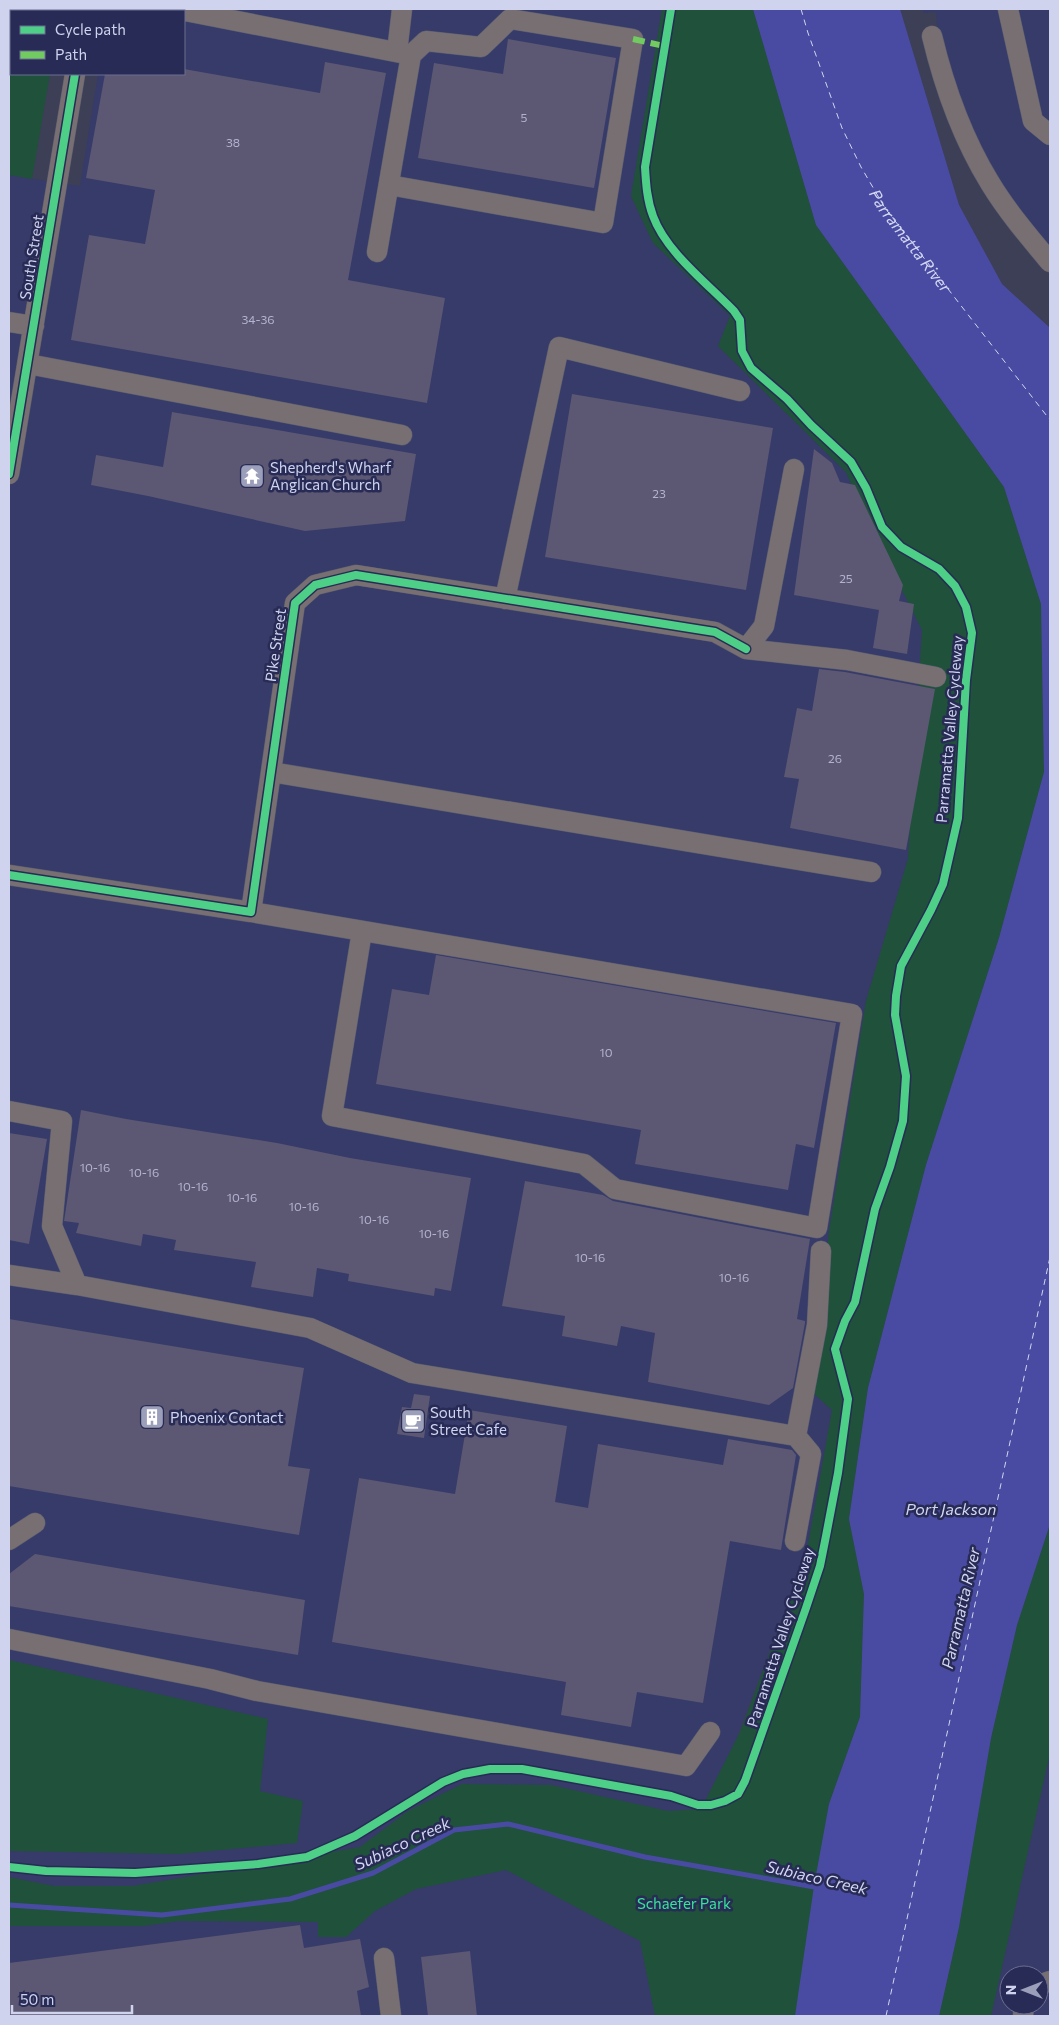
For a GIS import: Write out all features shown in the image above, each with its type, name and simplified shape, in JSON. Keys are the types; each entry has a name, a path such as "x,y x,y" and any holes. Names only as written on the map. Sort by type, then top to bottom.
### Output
{"street":[{"path":"377,252 389,185 404,53 402,9"},
{"path":"1008,9 1033,121 1050,135"},
{"path":"185,11 404,53 426,42 481,46 510,19 633,40 603,223 389,185"},
{"path":"932,36 948,91 968,141 990,182 1031,240 1050,262"},
{"name":"South Street","path":"10,465 75,75"},
{"path":"9,322 34,326"},
{"path":"505,599 559,347 740,391"},
{"path":"28,364 402,435"},
{"path":"746,649 764,626 794,469"},
{"name":"Pike Street","path":"252,912 296,603 315,585 356,575 715,632 746,649"},
{"path":"746,649 847,660 936,677"},
{"path":"271,772 871,872"},
{"path":"9,875 252,912 852,1014 818,1228 615,1189 584,1164 332,1116 362,931"},
{"path":"9,1111 62,1120 52,1226 77,1285"},
{"path":"796,1436 817,1325 821,1251"},
{"path":"9,1274 310,1328 412,1373 796,1436 811,1454 795,1541"},
{"path":"9,1540 35,1523"},
{"path":"9,1639 210,1679 257,1691 686,1766 710,1732"},
{"path":"384,1958 391,2016"}],"shaded area":[{"path":"662,9 631,196 653,243 730,316 718,346 846,472 867,520 922,629 908,859 866,1001 829,1231 812,1392 832,1410 806,1556 739,1732 655,2016 9,2016 9,175 80,186 98,75 185,75 185,10 109,10"},
{"path":"923,9 1050,9 1050,249 991,174 964,120 938,38 936,12 923,13"},
{"path":"1050,1753 1050,2016 991,2016 999,1980 999,2015 1049,2015 1049,1965 1002,1965"}],"green space":[{"path":"9,9 60,9 10,10 10,75 50,75 32,179 9,175"},
{"name":"Schaefer Park","path":"662,9 753,9 816,225 1004,487 1041,604 1044,772 999,938 926,1165 868,1388 849,1519 864,1594 860,1717 829,1804 796,2016 655,2016 640,1941 506,1870 416,1889 375,1911 346,1937 318,1937 318,1922 179,1921 143,1926 9,1926 9,1877 54,1886 133,1886 360,1847 408,1811 462,1784 551,1785 668,1811 701,1809 740,1732 806,1556 832,1410 812,1392 829,1231 866,1001 908,859 922,630 867,520 846,472 718,346 730,316 653,243 631,196"},
{"path":"1050,1524 1050,1753 1002,1965 999,1965 999,1980 991,2016 939,2016 959,1927 991,1738 1017,1625"},
{"path":"9,1660 268,1719 260,1791 303,1801 297,1843 179,1854 9,1851"}],"water":[{"name":"Port Jackson","path":"753,9 900,9 959,205 1002,284 1050,328 1050,1524 1017,1625 991,1738 959,1927 939,2016 795,2016 814,1886 829,1804 860,1717 864,1594 849,1519 868,1388 926,1165 999,938 1044,772 1041,604 1004,487 816,225"}],"building":[{"path":"508,39 616,58 594,188 418,158 434,63 503,74"},
{"path":"325,62 386,73 348,280 445,298 427,403 71,340 89,235 145,244 155,190 86,178 105,75 185,75 185,69 320,93"},
{"path":"572,394 773,428 746,590 545,557"},
{"name":"Shepherd's Wharf Anglican Church","path":"172,412 416,454 405,521 305,531 91,485 96,455 163,467"},
{"path":"814,449 832,463 840,482 855,485 903,585 899,601 914,604 907,654 873,648 879,610 794,595"},
{"path":"819,669 935,689 906,850 790,828 799,779 784,777 797,708 812,711"},
{"path":"436,955 836,1023 814,1148 796,1144 788,1190 635,1164 641,1130 376,1084 392,989 429,995"},
{"path":"81,1110 471,1178 451,1291 435,1288 434,1296 348,1281 349,1274 317,1268 313,1297 251,1287 256,1262 174,1250 176,1240 143,1234 141,1246 76,1233 79,1223 64,1221"},
{"path":"9,1133 47,1139 29,1244 9,1240"},
{"path":"525,1181 603,1195 613,1201 810,1239 797,1319 805,1321 805,1323 793,1388 769,1405 648,1382 655,1333 621,1326 617,1346 562,1336 565,1316 502,1306"},
{"name":"Phoenix Contact","path":"9,1319 304,1368 288,1466 310,1469 299,1535 9,1486"},
{"name":"South Street Cafe","path":"414,1394 430,1396 424,1438 397,1434 402,1407 411,1408"},
{"path":"469,1410 567,1426 555,1502 588,1508 598,1444 723,1465 728,1439 792,1450 796,1455 781,1550 730,1541 703,1703 637,1692 631,1727 561,1715 566,1682 332,1642 359,1478 455,1494"},
{"path":"35,1554 305,1600 298,1655 9,1606 9,1574"},
{"path":"300,1925 304,1948 360,1939 369,1987 357,1991 361,2016 9,2016 9,1963"},
{"path":"470,1951 477,2016 428,2016 421,1957"}],"waterway":[{"name":"Subiaco Creek","path":"9,1905 162,1915 290,1899 373,1873 454,1830 508,1824 645,1857 820,1888"}],"ferry route":[{"path":"801,9 842,128 861,167 885,208 1050,420"},
{"path":"886,2016 1050,1257"}],"marked path":[{"path":"633,39 664,46"}],"cycle path":[{"name":"Parramatta Valley Cycleway","path":"9,1867 46,1871 135,1873 258,1864 307,1857 355,1836 443,1782 463,1774 490,1769 522,1769 671,1796 698,1805 711,1805 725,1801 738,1794 745,1781 820,1566 826,1536 838,1473 848,1399 835,1349 845,1321 855,1302 875,1209 890,1167 903,1121 906,1076 895,1015 896,996 901,966 943,884 958,818 966,680 972,633 966,607 955,586 939,569 901,547 882,527 866,488 851,462 811,425 787,399 751,368 742,351 740,320 734,311 677,255 659,229 649,204 645,167 671,9"},
{"path":"9,474 75,75"},
{"path":"9,875 251,912 295,603 315,585 356,575 715,632 746,649"}],"place":[{"name":"Shepherd's Wharf Anglican Church","path":"252,476"},
{"name":"Phoenix Contact","path":"152,1417"},
{"name":"South Street Cafe","path":"413,1421"}],"water label":[{"name":"Parramatta River","path":"914,238"},
{"name":"Parramatta River","path":"960,1608"}]}
